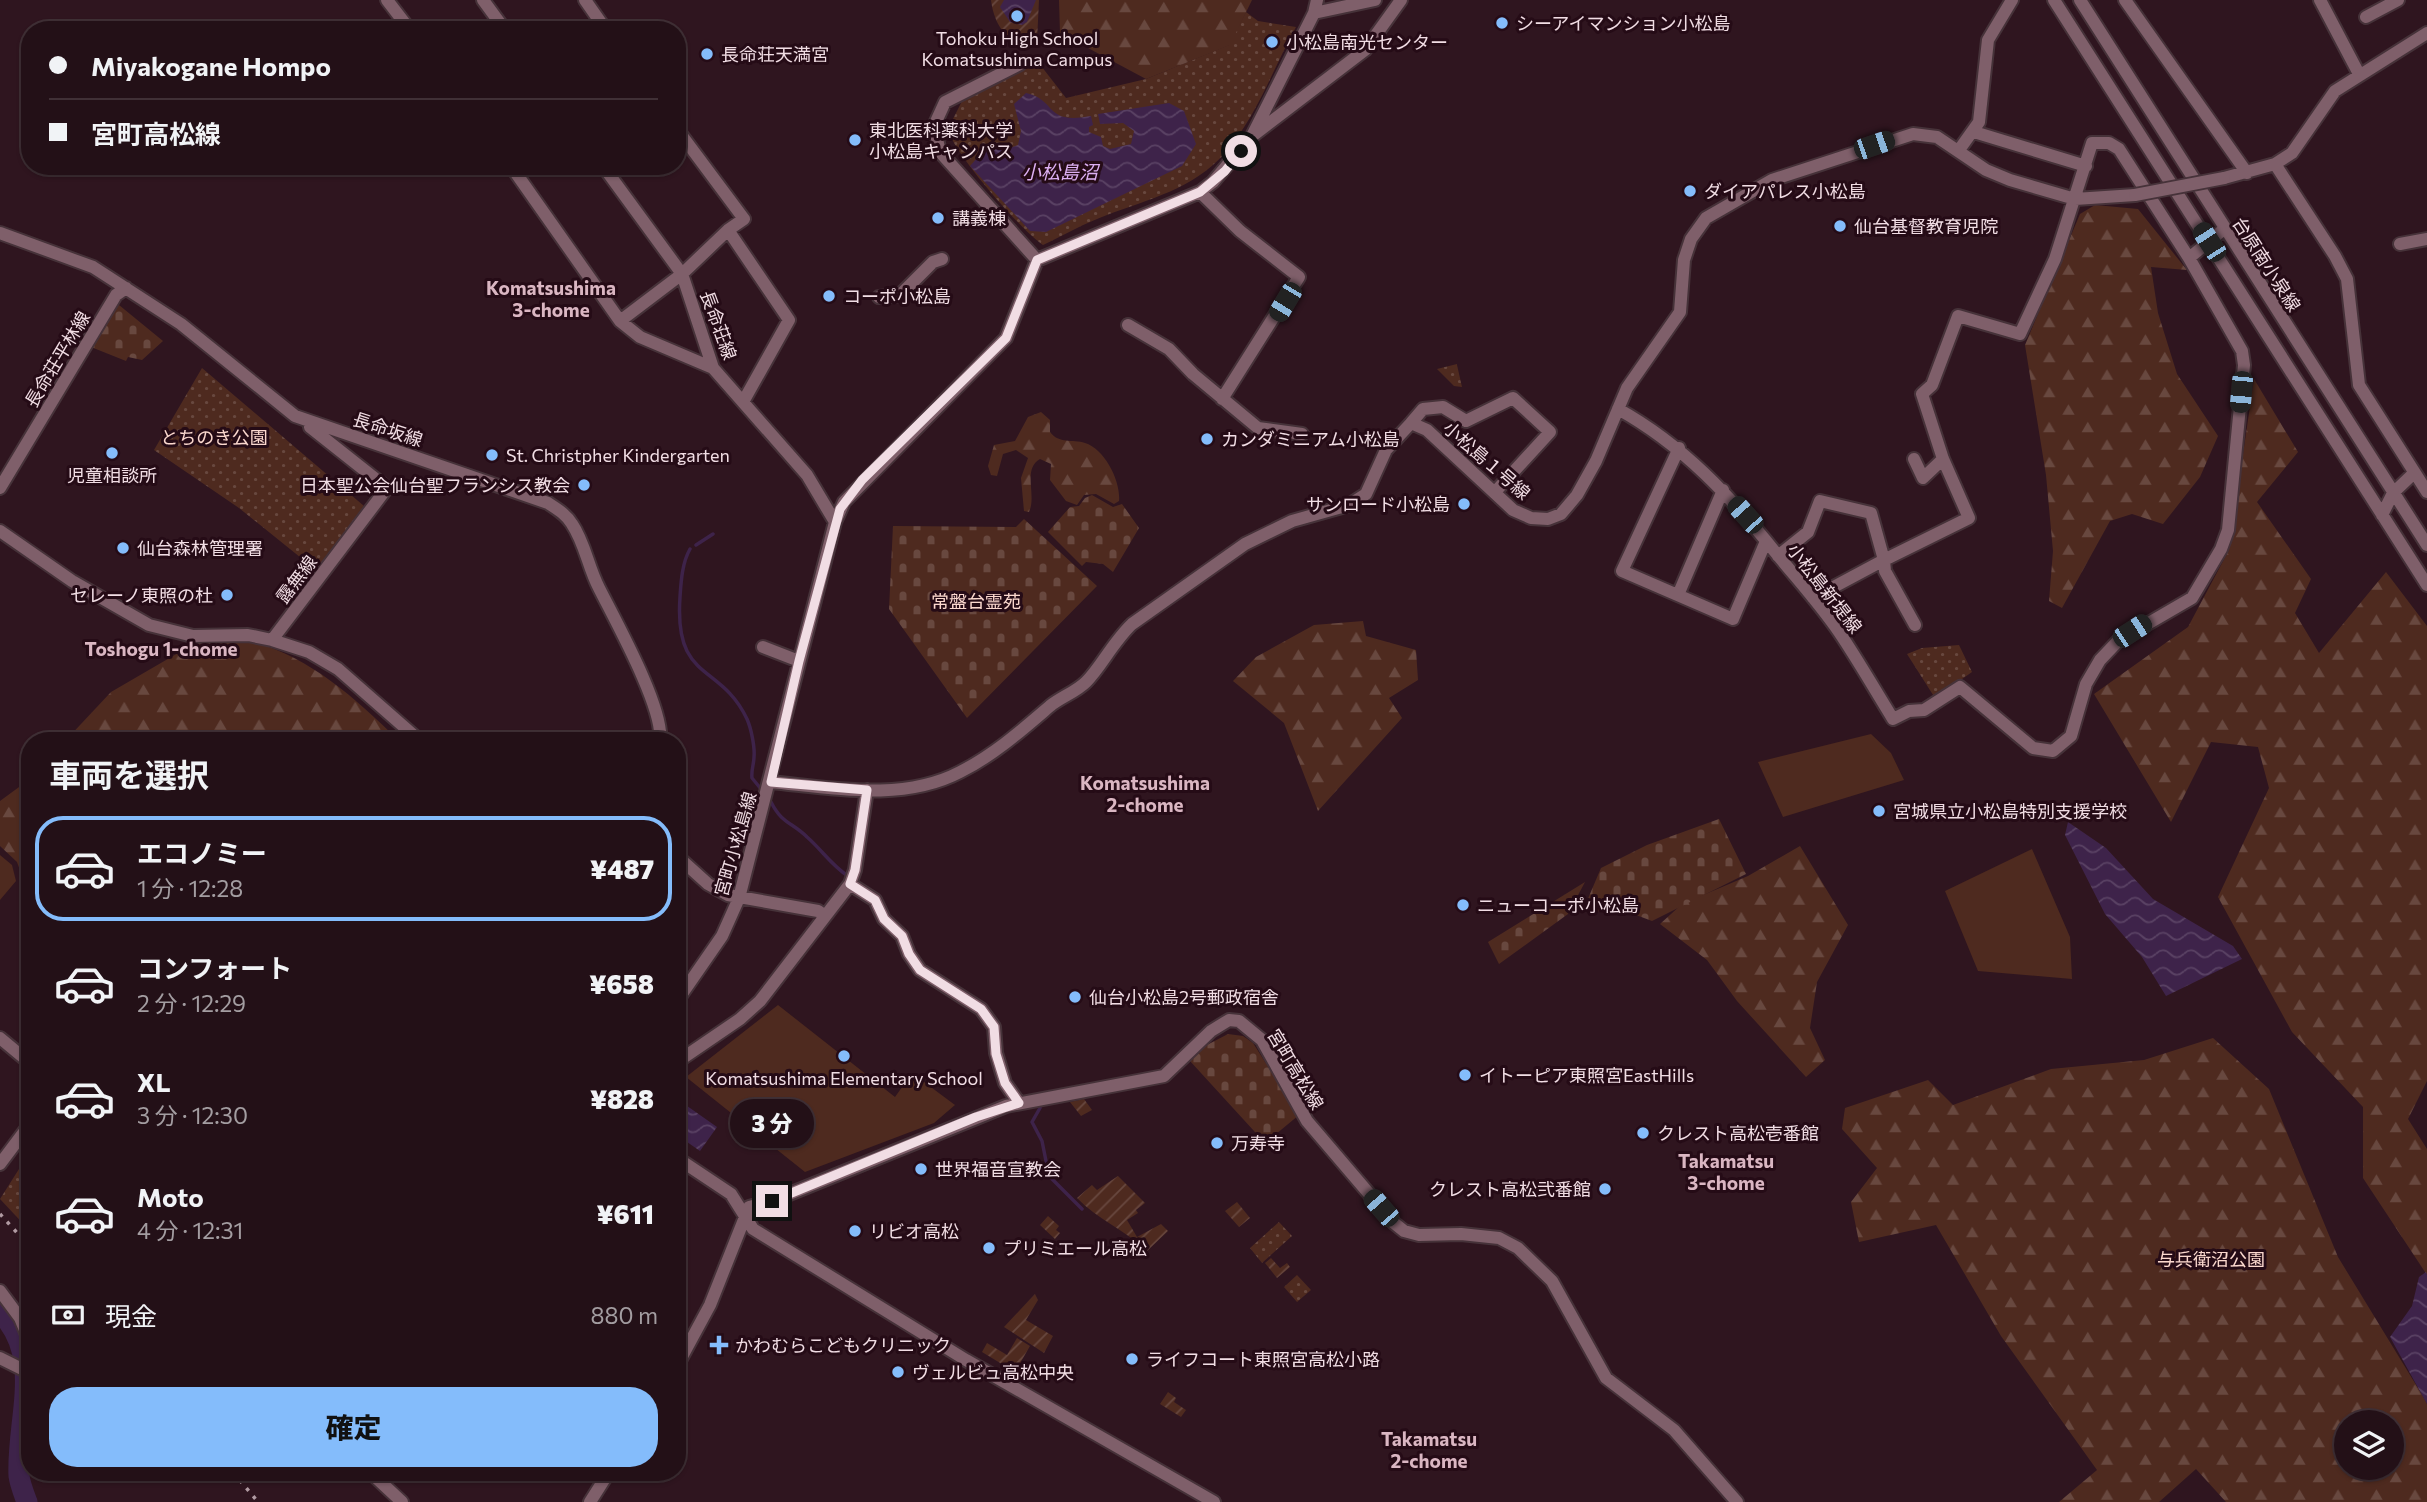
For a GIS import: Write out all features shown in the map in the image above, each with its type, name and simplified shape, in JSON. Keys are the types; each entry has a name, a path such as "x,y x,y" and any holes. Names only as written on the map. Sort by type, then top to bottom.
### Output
{"street":[{"path":"387,0 403,21"},
{"path":"483,0 498,21"},
{"path":"585,0 600,21"},
{"path":"1020,64 945,102 934,126 940,152 1037,260 1200,192 1225,171 1252,136 1314,13 1317,0"},
{"path":"1314,13 1375,0"},
{"path":"1252,136 1360,54 1376,39 1401,0"},
{"path":"1959,150 1974,132 1982,108 1988,40 2012,0"},
{"name":"台原南小泉線","path":"2054,0 2427,585"},
{"name":"台原南小泉線","path":"2080,0 2427,545"},
{"path":"2124,0 2247,173"},
{"path":"2320,0 2359,74"},
{"path":"2366,18 2398,0"},
{"path":"2427,33 2335,91 2292,153 2275,164 2347,279 2359,385 2413,474 2427,492"},
{"path":"1974,132 2086,166"},
{"name":"小松島１号線","path":"1411,424 1427,430 1513,510 1531,518 1548,519 1561,514 1577,495 1596,461 1627,388 1680,312 1684,260 1691,239 1706,218 1772,180 1897,137 1913,134 1937,137 1998,175 2076,199 2135,195 2247,173 2275,164"},
{"path":"620,321 682,274 728,230 744,219 686,141"},
{"path":"1813,598 1969,518 1943,459 1922,394 1932,385 1958,316 2020,334 2055,259 2092,143 2109,143 2119,149 2189,258 2224,229"},
{"path":"517,175 620,321 653,343 713,368"},
{"name":"長命荘線","path":"610,175 682,274 713,368 807,475 835,522"},
{"path":"1200,192 1240,231 1299,277 1222,399"},
{"path":"728,230 789,320 743,402"},
{"name":"長命坂線","path":"0,233 93,267 181,324 296,416 548,503 561,511 579,535 599,589 610,605 656,708 661,732"},
{"path":"2400,244 2427,239"},
{"name":"小松島新堤線","path":"1618,410 1655,429 1723,490 1839,632 1893,719 1909,711 1924,710 1961,687 2034,748 2053,751 2071,736 2086,684 2100,660 2118,641 2192,598 2207,575 2228,530 2244,365 2239,341 2189,258"},
{"path":"879,297 900,295 933,262 942,259"},
{"name":"宮町小松島線","path":"686,988 722,936 739,898 771,782 835,522 844,502 862,480 1006,338 1037,260"},
{"name":"長命荘平林線","path":"0,488 116,295 126,288"},
{"path":"1128,325 1169,349 1222,399 1258,428 1302,435"},
{"path":"771,782 867,790 898,789 946,779 1001,748 1058,700 1086,682 1117,638 1132,624 1224,559 1292,520 1349,505 1367,494 1386,450 1423,409 1443,407 1466,421 1513,398 1550,432 1495,492"},
{"name":"露無線","path":"272,640 387,488 296,416"},
{"path":"1679,448 1622,571 1733,619 1766,541"},
{"path":"1914,459 1923,478 1943,459"},
{"path":"2382,515 2393,493 2413,474"},
{"path":"1678,595 1723,490"},
{"path":"1778,556 1808,532 1820,501 1871,513 1885,570 1916,625"},
{"path":"0,531 72,581 149,625 193,636 248,635 309,652 338,669 410,732"},
{"path":"763,647 799,661"},
{"path":"686,1056 740,1019 760,1001 850,884 855,870 867,790"},
{"path":"686,864 708,884 739,898 818,911 825,916"},
{"path":"850,884 875,900 884,919 902,936 909,954 920,970 981,1009 994,1027 996,1054 1005,1083 1019,1103"},
{"name":"宮町高松線","path":"745,1216 750,1207 772,1201 976,1117 1019,1103 1164,1076 1211,1031 1227,1020 1239,1021 1262,1040 1307,1121 1394,1223 1404,1231 1419,1235 1499,1238 1518,1248 1552,1281 1605,1378 1674,1430 1737,1502"},
{"path":"0,1038 21,1056"},
{"path":"0,1164 21,1136"},
{"path":"686,1164 731,1195 754,1229 914,1328 1208,1501"},
{"path":"686,1349 710,1305 745,1216"},
{"path":"0,1291 21,1320"},
{"path":"0,1359 21,1369"},
{"path":"380,1481 402,1502"},
{"path":"592,1501 604,1481"}],"green space":[{"path":"991,0 1039,0 1037,41 1033,45 1009,38 995,17"},
{"path":"1059,0 1252,0 1230,45 1146,79 1060,33"},
{"path":"1246,12 1258,21 1296,27 1246,125 1224,154 1199,176 1170,192 1099,218 1043,245 1020,224 975,173 948,129 964,97 1038,62 1066,98 1146,79 1229,45"},
{"path":"2095,205 2138,209 2187,270 2151,267 2158,313 2177,374 2218,436 2200,477 2163,524 2132,514 2110,521 2062,608 2049,601 2053,551 2046,475 2025,345 2080,214"},
{"path":"119,305 163,341 142,360 128,357 126,361 91,347"},
{"path":"1457,364 1462,387 1454,386 1437,369"},
{"name":"とちのき公園","path":"202,368 364,506 316,570 239,508 154,450"},
{"path":"2254,379 2298,452 2257,502 2311,579 2295,613 2319,653 2386,572 2427,626 2427,1081 2408,1119 2427,1149 2427,1275 2363,1178 2363,1107 2292,1032 2218,897 2269,788 2258,747 2211,742 2171,822 2094,694 2188,627 2229,550"},
{"path":"1041,412 1050,420 1050,432 1054,436 1062,440 1085,443 1099,452 1114,476 1119,501 1114,504 1096,494 1084,495 1077,505 1066,501 1050,480 1051,464 1040,459 1032,469 1029,512 1024,511 1021,478 1028,458 1016,450 1003,454 997,476 991,475 988,466 994,445 1015,441 1028,417"},
{"path":"1092,495 1113,507 1122,504 1139,528 1113,572 1103,564 1086,562 1082,566 1048,532 1070,507 1079,506 1085,498"},
{"name":"常盤台霊苑","path":"1024,519 1097,586 967,718 889,609 893,526 1016,527"},
{"path":"1363,621 1366,636 1416,650 1418,680 1389,698 1402,718 1318,811 1284,723 1233,681 1256,657 1314,625"},
{"path":"237,638 283,653 305,664 344,691 390,732 74,732 111,692 197,642"},
{"path":"1959,645 1972,672 1935,698 1907,654 1922,648"},
{"path":"1871,734 1891,753 1904,780 1783,817 1758,762"},
{"path":"21,786 21,873 17,862 0,846 0,801"},
{"path":"1719,819 1746,874 1652,921 1620,909 1602,912 1584,908 1601,868 1647,845"},
{"path":"1800,846 1848,925 1817,982 1810,1028 1825,1060 1806,1077 1737,1001 1707,960 1660,924 1682,904 1748,876"},
{"path":"2032,849 2070,937 2072,979 1978,971 1945,891"},
{"path":"0,855 12,865 16,881 0,900"},
{"path":"1585,882 1568,914 1499,964 1488,942"},
{"path":"778,1005 895,1097 912,1073 955,1105 934,1123 805,1172 686,1077"},
{"path":"1228,1034 1243,1036 1253,1043 1299,1115 1265,1143 1190,1061 1205,1046"},
{"name":"与兵衛沼公園","path":"2213,1038 2269,1089 2338,1257 2427,1404 2427,1502 2226,1502 2196,1469 2159,1502 2059,1502 2097,1470 2001,1336 1936,1225 1859,1242 1851,1202 1877,1168 1842,1129 1845,1108 1928,1080 1953,1105 2051,1069 2144,1060"},
{"path":"1084,1099 1092,1110 1081,1116 1070,1102"},
{"path":"19,1169 21,1221 0,1199"},
{"path":"1118,1176 1145,1203 1136,1210 1138,1213 1127,1220 1137,1237 1161,1224 1168,1231 1147,1251 1077,1198 1092,1185 1097,1190"},
{"path":"1237,1202 1250,1218 1239,1227 1225,1211"},
{"path":"1048,1216 1059,1226 1056,1230 1060,1233 1055,1239 1040,1225"},
{"path":"1279,1222 1292,1236 1262,1263 1250,1248"},
{"path":"1271,1258 1280,1268 1287,1263 1290,1267 1277,1278 1265,1263"},
{"path":"1297,1275 1311,1290 1297,1302 1284,1287"},
{"path":"1035,1294 1038,1300 1026,1320 1053,1336 1044,1353 1004,1327"},
{"path":"1017,1338 1030,1346 1015,1372 982,1352 987,1343 1007,1355"},
{"path":"1168,1392 1176,1398 1174,1402 1186,1410 1181,1417 1160,1404"}],"water":[{"path":"1004,0 1036,0 1027,22 1022,25 1010,22 1000,7"},
{"name":"小松島沼","path":"1026,93 1036,96 1058,115 1076,118 1091,116 1093,125 1089,127 1089,132 1101,137 1103,146 1110,149 1131,144 1134,131 1123,123 1100,124 1098,114 1169,103 1184,111 1196,144 1182,166 1046,232 1030,231 970,166 986,148 1010,148 1018,145 1021,131 1014,104"},
{"path":"2068,822 2106,848 2153,899 2233,946 2242,959 2166,996 2142,957 2105,914 2065,835"},
{"path":"686,1105 717,1127 700,1151 686,1141"},
{"path":"2426,1272 2427,1404 2390,1337 2412,1306 2419,1277"}],"waterway":[{"path":"696,545 713,534"},
{"path":"690,549 681,579 680,625 684,644 691,658 736,701 747,719 754,748 752,778 761,789"},
{"path":"771,802 783,819 802,832 848,876"},
{"path":"1040,1108 1032,1122 1042,1141 1049,1176 1082,1209"},
{"path":"0,1312 14,1329 21,1346"},
{"path":"21,1433 19,1476 27,1502"}],"railway":[{"path":"0,1214 21,1237"},
{"path":"240,1481 258,1502"}],"place":[{"name":"Tohoku High School Komatsushima Campus","path":"1017,16"},
{"name":"シーアイマンション小松島","path":"1502,23"},
{"name":"小松島南光センター","path":"1272,42"},
{"name":"長命荘天満宮","path":"707,54"},
{"name":"東北医科薬科大学 小松島キャンパス","path":"855,140"},
{"name":"ダイアパレス小松島","path":"1690,191"},
{"name":"講義棟","path":"938,218"},
{"name":"仙台基督教育児院","path":"1840,226"},
{"name":"コーポ小松島","path":"829,296"},
{"name":"カンダミニアム小松島","path":"1207,439"},
{"name":"児童相談所","path":"112,453"},
{"name":"St. Christpher Kindergarten","path":"492,455"},
{"name":"日本聖公会仙台聖フランシス教会","path":"584,485"},
{"name":"サンロード小松島","path":"1464,504"},
{"name":"仙台森林管理署","path":"123,548"},
{"name":"セレーノ東照の杜","path":"227,595"},
{"name":"宮城県立小松島特別支援学校","path":"1879,811"},
{"name":"ニューコーポ小松島","path":"1463,905"},
{"name":"仙台小松島2号郵政宿舎","path":"1075,997"},
{"name":"Komatsushima Elementary School","path":"844,1056"},
{"name":"イトーピア東照宮EastHills","path":"1465,1075"},
{"name":"クレスト高松壱番館","path":"1643,1133"},
{"name":"万寿寺","path":"1217,1143"},
{"name":"世界福音宣教会","path":"921,1169"},
{"name":"クレスト高松弐番館","path":"1605,1189"},
{"name":"リビオ高松","path":"855,1231"},
{"name":"プリミエール高松","path":"989,1248"},
{"name":"かわむらこどもクリニック","path":"719,1345"},
{"name":"ライフコート東照宮高松小路","path":"1132,1359"},
{"name":"ヴェルビュ高松中央","path":"898,1372"}],"district":[{"name":"Komatsushima 3-chome","path":"551,298"},
{"name":"Toshogu 1-chome","path":"161,648"},
{"name":"Komatsushima 2-chome","path":"1145,793"},
{"name":"Takamatsu 3-chome","path":"1726,1171"},
{"name":"Takamatsu 2-chome","path":"1429,1449"}],"route":[{"path":"772,1201 976,1117 1019,1103 1005,1083 996,1054 994,1027 981,1009 920,970 909,954 902,936 884,919 875,900 850,884 855,870 867,790 771,782 784,720 840,509 862,480 1006,338 1037,260 1200,192 1225,171 1241,151"}]}
